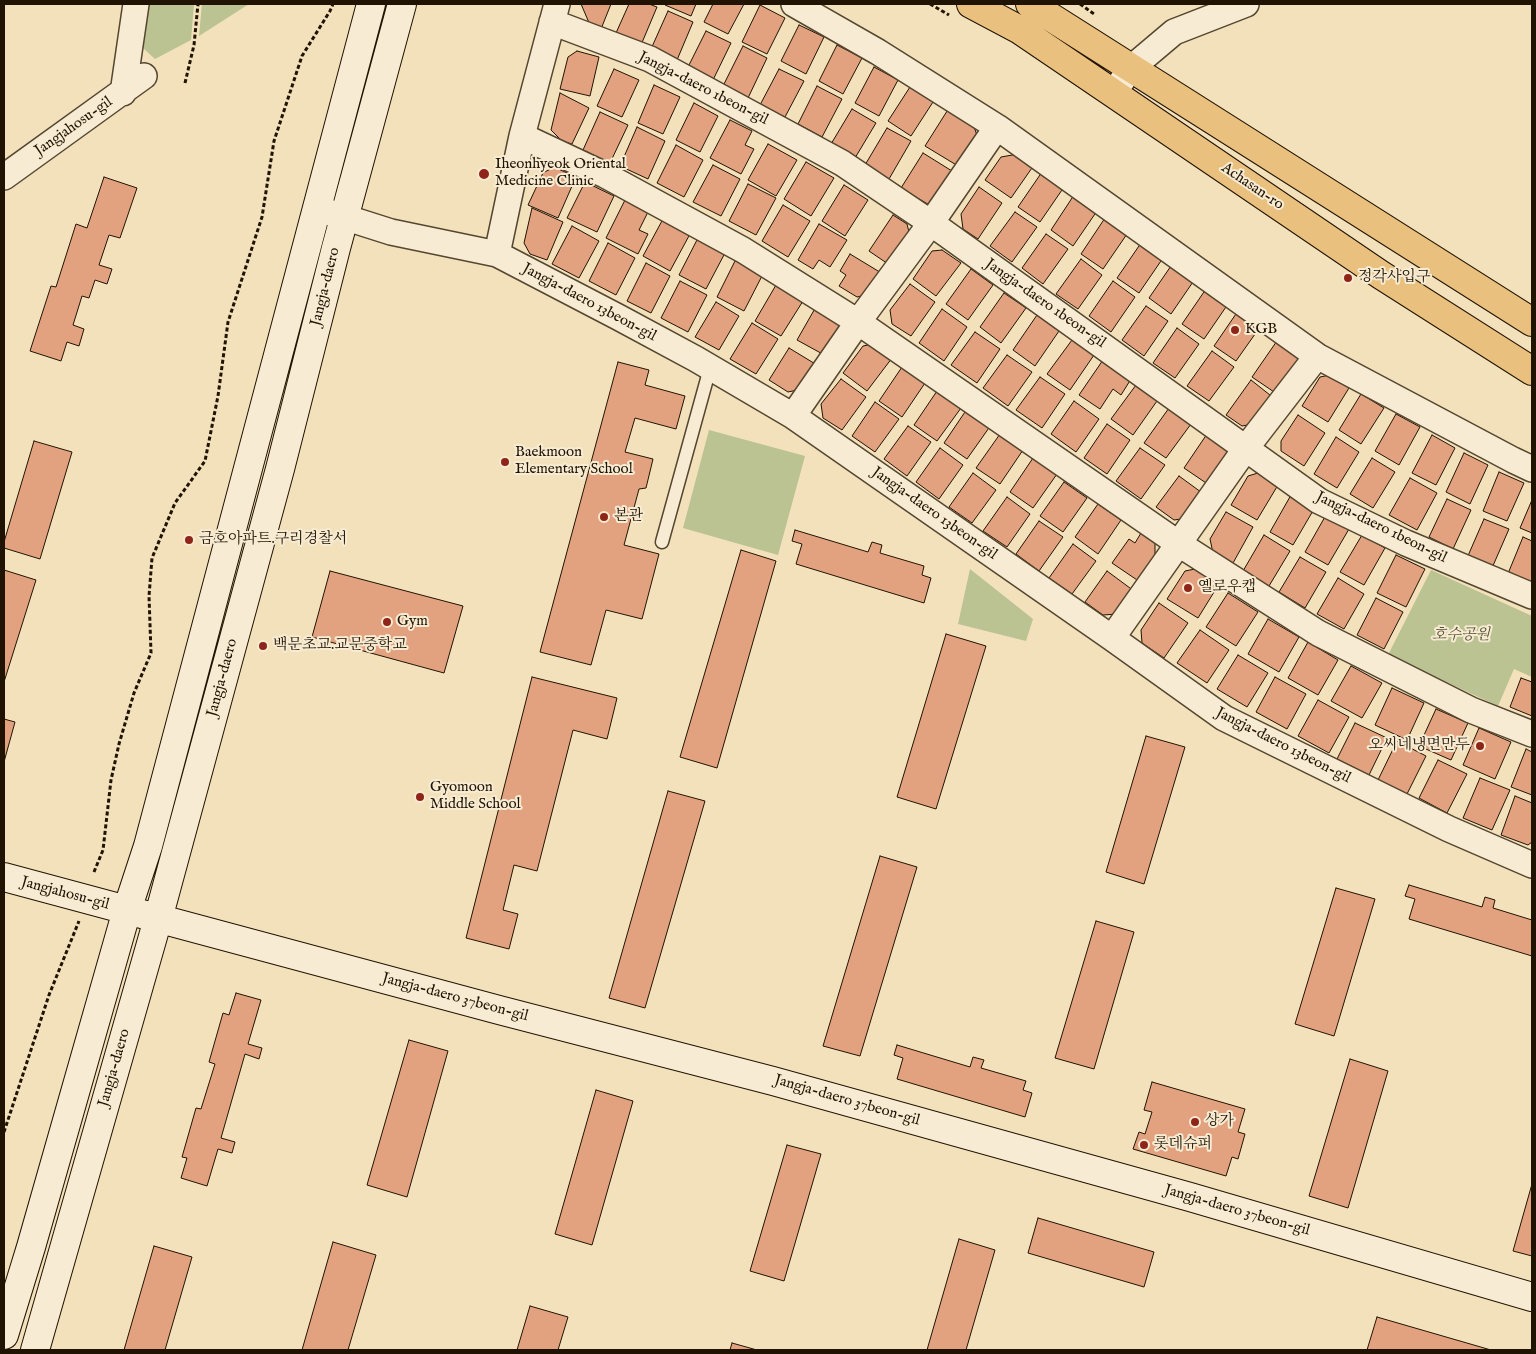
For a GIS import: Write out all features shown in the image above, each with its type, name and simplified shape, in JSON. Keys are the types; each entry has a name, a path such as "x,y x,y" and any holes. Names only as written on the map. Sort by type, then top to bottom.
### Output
{"main road":[{"name":"Achasan-ro","path":"971,4 1020,30 1381,275 1532,371"},
{"path":"1030,4 1532,322"}],"street":[{"path":"122,93 136,4"},
{"name":"Jangja-daero","path":"4,1335 150,836 371,4"},
{"name":"Jangja-daero","path":"35,1350 158,919 402,4"},
{"path":"794,4 878,52 997,127 1317,356 1513,460 1532,468"},
{"path":"1114,93 1129,70 1174,32 1246,4"},
{"path":"497,254 522,136 554,13"},
{"name":"Jangja-daero 1beon-gil","path":"554,13 650,59 842,163 931,223 1319,500 1406,543 1532,596"},
{"name":"Jangjahosu-gil","path":"4,177 144,76"},
{"path":"792,416 931,223 997,127"},
{"path":"522,136 605,175 743,250 858,322 1179,544 1318,633 1471,710 1532,734"},
{"name":"Jangja-daero 13beon-gil","path":"316,208 391,232 497,254 618,317 792,416 1224,718 1450,828 1532,865"},
{"path":"1112,638 1246,448 1317,356"},
{"name":"Jangjahosu-gil","path":"4,877 158,919"},
{"name":"Jangja-daero 37beon-gil","path":"158,919 489,1008 773,1081 1190,1197 1532,1297"}],"lane":[{"path":"662,542 710,368"}],"path":[{"path":"185,83 194,45 198,4"},
{"path":"94,872 102,850 111,780 119,744 134,693 151,653 150,596 152,558 175,503 205,461 218,396 228,322 262,217 274,141 302,56 333,4"},
{"path":"4,1132 49,995 81,916"}],"green space":[{"path":"145,4 194,4 191,40 155,59 142,47"},
{"path":"202,4 249,4 199,36"},
{"path":"709,430 805,456 778,555 683,528"},
{"path":"970,569 1033,619 1026,641 958,624"},
{"name":"호수공원","path":"1431,570 1532,616 1532,677 1514,669 1498,706 1388,655"}],"building":[{"path":"581,4 611,4 601,29 590,25"},
{"path":"629,4 649,4 657,7 641,45 616,33"},
{"path":"666,4 696,4 691,16"},
{"path":"713,4 744,4 728,34 704,22"},
{"path":"760,5 785,18 767,54 742,42"},
{"path":"668,11 693,22 677,60 651,49"},
{"path":"799,25 824,37 806,74 781,61"},
{"path":"706,31 731,43 713,80 688,67"},
{"path":"837,45 862,58 843,94 819,81"},
{"path":"743,46 767,58 748,98 723,86"},
{"path":"577,51 599,57 590,96 560,89 568,57"},
{"path":"874,67 898,80 879,116 855,103"},
{"path":"614,69 639,80 622,117 597,106"},
{"path":"779,69 804,81 785,117 760,105"},
{"path":"654,85 680,97 663,134 638,123"},
{"path":"817,86 842,99 822,137 798,124"},
{"path":"910,87 933,102 911,136 888,121"},
{"path":"560,93 589,108 572,144 562,141 551,130"},
{"path":"694,103 718,116 700,152 676,140"},
{"path":"949,108 973,124 978,138 958,166 925,146"},
{"path":"852,109 876,123 855,158 831,144"},
{"path":"600,112 628,125 610,163 583,150"},
{"path":"730,120 752,131 745,145 754,149 741,174 710,158"},
{"path":"637,127 665,141 648,179 620,166"},
{"path":"887,128 911,141 889,179 865,165"},
{"path":"768,144 797,160 776,196 748,180"},
{"path":"676,145 703,160 684,197 657,183"},
{"path":"923,153 952,171 931,206 901,188"},
{"path":"1018,154 1034,165 1011,198 985,180 1001,157"},
{"path":"806,162 834,178 811,216 784,199"},
{"path":"713,165 740,179 721,216 693,202"},
{"path":"554,167 576,177 558,218 528,205 543,173"},
{"path":"1042,172 1064,187 1040,222 1018,207"},
{"path":"104,177 137,188 120,238 109,235 99,265 112,269 107,284 95,280 89,298 82,296 73,325 84,329 79,346 67,342 61,361 30,351 51,286 56,287 76,224 87,228"},
{"path":"585,182 614,196 597,232 567,218"},
{"path":"748,184 776,198 756,235 729,221"},
{"path":"844,185 868,200 845,236 822,221"},
{"path":"979,187 1002,203 978,239 963,229 961,214"},
{"path":"1074,195 1097,211 1073,246 1051,230"},
{"path":"625,200 648,212 639,230 648,234 638,254 606,238"},
{"path":"783,205 810,221 788,257 762,241"},
{"path":"532,208 563,222 547,260 530,254 524,243"},
{"path":"1015,212 1037,227 1012,262 990,246"},
{"path":"893,215 907,224 910,236 891,266 869,251"},
{"path":"1105,218 1127,234 1103,269 1081,254"},
{"path":"663,219 690,234 670,271 643,256"},
{"path":"819,224 847,240 830,267 819,260 813,269 798,260"},
{"path":"572,226 599,241 579,278 552,264"},
{"path":"1046,234 1068,249 1043,284 1022,268"},
{"path":"698,238 725,253 706,289 679,275"},
{"path":"608,243 635,258 616,295 589,281"},
{"path":"1141,243 1163,258 1139,293 1117,278"},
{"path":"942,250 961,263 936,296 913,279 932,251"},
{"path":"850,254 883,274 870,294 857,297 839,286 846,275 840,271"},
{"path":"736,259 763,274 744,311 717,297"},
{"path":"1081,259 1102,275 1078,309 1056,294"},
{"path":"646,263 670,276 651,313 627,301"},
{"path":"1173,263 1195,279 1171,314 1149,298"},
{"path":"971,269 993,285 968,320 946,304"},
{"path":"680,281 707,295 688,332 661,318"},
{"path":"1113,281 1135,297 1111,332 1089,316"},
{"path":"910,284 935,302 911,336 892,324 890,310"},
{"path":"776,285 803,301 781,336 755,321"},
{"path":"1206,289 1228,304 1204,339 1182,324"},
{"path":"1004,293 1026,308 1001,343 980,327"},
{"path":"716,302 739,316 719,350 695,337"},
{"path":"817,305 838,318 842,332 828,357 797,340"},
{"path":"1146,306 1168,321 1144,356 1122,340"},
{"path":"942,309 967,327 944,361 919,343"},
{"path":"1238,311 1260,327 1236,361 1214,346"},
{"path":"1037,315 1059,331 1035,366 1013,350"},
{"path":"752,323 778,339 756,374 730,359"},
{"path":"1177,328 1199,344 1175,378 1153,363"},
{"path":"975,332 1000,349 977,383 951,365"},
{"path":"1279,338 1299,352 1298,370 1280,396 1252,377"},
{"path":"1072,340 1094,355 1070,390 1047,374"},
{"path":"873,344 892,358 867,391 843,373 863,346"},
{"path":"789,348 817,365 802,389 788,392 769,380"},
{"path":"1212,351 1234,367 1209,401 1187,386"},
{"path":"1007,355 1032,372 1008,406 983,388"},
{"path":"1103,360 1131,379 1121,395 1113,389 1100,409 1079,395"},
{"name":"본관","path":"618,362 649,370 645,385 685,396 676,429 635,418 625,452 653,459 646,488 639,489 624,545 659,554 642,619 606,610 591,665 540,652"},
{"path":"902,367 925,383 902,417 879,401"},
{"path":"1330,375 1349,388 1328,422 1302,406 1320,377"},
{"path":"1040,377 1065,394 1042,428 1016,410"},
{"path":"841,379 866,397 842,430 823,418 821,404"},
{"path":"1251,380 1275,399 1258,423 1242,426 1226,415"},
{"path":"1136,385 1157,401 1133,435 1111,419"},
{"path":"937,391 961,408 937,441 914,425"},
{"path":"1361,394 1384,408 1361,444 1339,430"},
{"path":"1074,401 1099,419 1076,452 1051,434"},
{"path":"875,402 899,419 875,452 852,436"},
{"path":"1169,408 1191,424 1166,458 1144,443"},
{"path":"967,409 991,425 967,459 944,443"},
{"path":"1396,414 1420,427 1399,465 1375,451"},
{"path":"1298,415 1325,433 1304,466 1281,451 1281,441"},
{"path":"1107,424 1130,440 1107,474 1084,458"},
{"path":"908,426 931,442 907,476 884,459"},
{"path":"1000,434 1023,450 1000,484 976,468"},
{"path":"1207,434 1227,448 1226,466 1212,487 1184,468"},
{"path":"1432,435 1455,448 1436,485 1412,473"},
{"path":"1336,437 1359,452 1337,488 1314,474"},
{"path":"34,441 72,452 40,559 4,548 4,542"},
{"path":"940,448 963,465 939,499 916,482"},
{"path":"1140,448 1165,465 1141,499 1116,481"},
{"path":"1464,453 1488,465 1470,504 1446,492"},
{"path":"1033,458 1057,474 1033,508 1010,492"},
{"path":"1372,458 1395,472 1373,508 1350,494"},
{"path":"1499,472 1524,483 1507,521 1483,511"},
{"path":"973,473 996,490 972,523 949,507"},
{"path":"1258,473 1278,485 1257,520 1231,505 1248,476"},
{"path":"1179,476 1205,495 1188,518 1174,520 1156,507"},
{"path":"1410,478 1437,493 1417,530 1389,515"},
{"path":"1064,482 1087,498 1063,532 1040,516"},
{"path":"1291,495 1314,509 1293,545 1270,532"},
{"path":"1007,497 1030,514 1007,547 983,531"},
{"path":"1447,499 1471,510 1453,549 1429,537"},
{"path":"1532,500 1532,533 1520,528"},
{"path":"1098,504 1121,520 1098,554 1075,537"},
{"path":"1226,512 1253,527 1233,563 1213,553 1210,539"},
{"path":"1326,515 1349,529 1328,565 1305,552"},
{"path":"1484,519 1509,529 1492,568 1467,558"},
{"path":"1039,521 1063,537 1039,571 1016,554"},
{"path":"795,530 868,552 872,542 882,545 880,553 924,566 922,575 931,578 924,603 796,564 802,544 792,541"},
{"path":"1141,533 1155,543 1155,561 1140,582 1112,563 1129,539 1135,543"},
{"path":"1264,535 1290,551 1269,586 1243,571"},
{"path":"1362,535 1385,548 1364,585 1340,572"},
{"path":"1523,537 1532,541 1532,584 1507,576"},
{"path":"1073,544 1096,561 1072,594 1049,578"},
{"path":"741,550 776,561 717,768 680,757"},
{"path":"1396,555 1425,569 1406,607 1377,593"},
{"path":"1300,557 1326,572 1305,608 1279,592"},
{"path":"1195,569 1219,584 1198,618 1167,599 1185,571"},
{"path":"4,570 36,580 4,682"},
{"name":"Gym","path":"330,571 463,606 444,673 312,637"},
{"path":"1107,571 1134,591 1117,614 1103,615 1085,602"},
{"path":"1338,578 1364,594 1344,629 1317,614"},
{"path":"1228,593 1258,612 1236,646 1206,627"},
{"path":"1376,598 1403,612 1384,649 1357,635"},
{"path":"1159,603 1188,623 1164,658 1142,643 1141,630"},
{"path":"1268,619 1299,637 1279,672 1248,654"},
{"path":"1200,630 1229,650 1207,683 1177,663"},
{"path":"946,634 986,646 936,809 897,797"},
{"path":"1308,642 1338,660 1318,695 1288,678"},
{"path":"1238,655 1268,673 1247,707 1217,689"},
{"path":"1351,666 1382,683 1362,718 1331,701"},
{"path":"532,677 617,698 607,739 573,730 537,871 514,865 503,910 518,914 509,949 466,938"},
{"path":"1275,677 1306,694 1287,729 1256,712"},
{"path":"1521,678 1532,682 1532,716 1510,707"},
{"path":"1392,688 1424,703 1407,740 1375,725"},
{"path":"1318,700 1349,717 1329,753 1298,736"},
{"path":"1436,709 1468,723 1451,760 1419,746"},
{"path":"4,719 15,722 4,762"},
{"path":"1355,723 1387,738 1369,775 1337,759"},
{"path":"1479,728 1511,742 1495,779 1463,765"},
{"path":"1146,736 1185,747 1144,884 1106,872"},
{"path":"1397,741 1426,756 1407,794 1378,780"},
{"path":"1526,749 1532,752 1532,795 1511,787"},
{"path":"1438,760 1467,774 1447,813 1419,798"},
{"path":"1480,778 1510,790 1492,830 1463,818"},
{"path":"668,791 705,801 645,1008 609,998"},
{"path":"1515,796 1532,803 1532,842 1528,845 1501,835"},
{"path":"880,856 917,867 860,1056 823,1046"},
{"path":"1409,885 1482,907 1485,897 1495,900 1493,908 1532,920 1532,956 1409,919 1415,899 1405,896"},
{"path":"1336,888 1375,899 1334,1036 1295,1024"},
{"path":"1096,921 1134,932 1094,1069 1055,1058"},
{"path":"236,993 261,1000 248,1044 262,1048 259,1059 245,1054 221,1138 235,1142 232,1153 218,1149 207,1186 181,1178 187,1158 182,1157 196,1108 201,1109 215,1064 209,1062 223,1013 229,1015"},
{"path":"409,1040 448,1051 407,1197 367,1185"},
{"path":"897,1045 970,1067 973,1057 984,1060 981,1068 1026,1081 1023,1090 1032,1093 1025,1117 897,1079 903,1058 894,1055"},
{"path":"1350,1059 1388,1071 1348,1208 1309,1196"},
{"name":"상가","path":"1152,1082 1245,1109 1238,1132 1245,1134 1238,1159 1232,1157 1226,1176 1133,1149 1139,1132 1145,1134 1152,1112 1144,1110"},
{"path":"596,1090 633,1101 592,1245 555,1234"},
{"path":"787,1145 821,1154 784,1281 750,1271"},
{"path":"1532,1184 1532,1256 1513,1251"},
{"path":"1038,1218 1154,1252 1144,1287 1028,1253"},
{"path":"959,1239 995,1250 966,1350 927,1350"},
{"path":"333,1242 376,1255 348,1350 302,1350"},
{"path":"154,1246 192,1257 165,1350 124,1350"},
{"path":"530,1306 568,1317 558,1350 517,1350"},
{"path":"1377,1317 1491,1350 1367,1350"},
{"path":"732,1343 757,1350 730,1350"}],"place":[{"name":"Iheonhyeok Oriental Medicine Clinic","path":"484,174"},
{"name":"정각사입구","path":"1348,278"},
{"name":"KGB","path":"1235,330"},
{"name":"Baekmoon Elementary School","path":"505,462"},
{"name":"본관","path":"604,517"},
{"name":"금호아파트.구리경찰서","path":"189,540"},
{"name":"옐로우캡","path":"1188,588"},
{"name":"Gym","path":"387,622"},
{"name":"백문초교.교문중학교","path":"263,646"},
{"name":"오씨네냉면만두","path":"1480,746"},
{"name":"Gyomoon Middle School","path":"420,797"},
{"name":"상가","path":"1195,1122"},
{"name":"롯데슈퍼","path":"1144,1145"}]}
